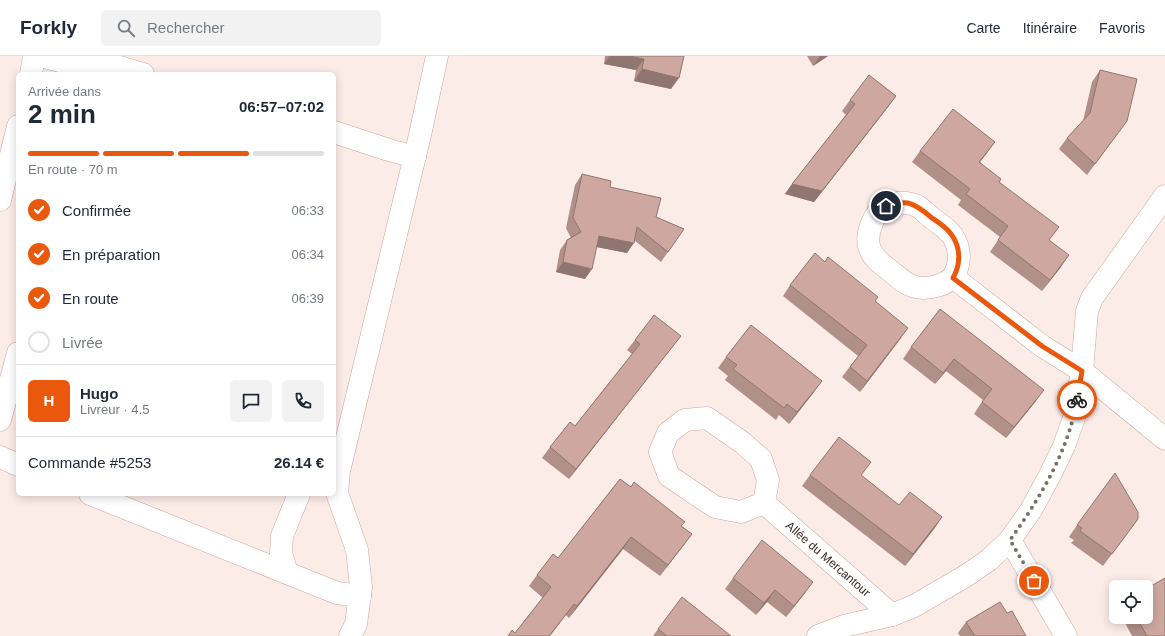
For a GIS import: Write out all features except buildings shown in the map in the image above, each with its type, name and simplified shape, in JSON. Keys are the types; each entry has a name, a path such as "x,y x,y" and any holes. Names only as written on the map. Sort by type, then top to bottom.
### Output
{"street":[{"path":"31,72 34,56"},
{"path":"41,56 72,64 103,62 136,72"},
{"path":"350,636 356,624 361,587 357,550 337,493 339,471 415,157 437,56"},
{"path":"336,133 415,157"},
{"path":"1,191 16,134"},
{"path":"818,636 844,626 892,615 920,603 964,578 989,560 1010,540 1031,510 1050,475 1064,446 1074,418 1082,371 1087,311 1092,298 1165,196"},
{"path":"953,278 1042,346 1082,371 1165,438"},
{"path":"0,420 16,360"},
{"path":"707,418 737,439 761,458 768,480 764,503 741,512 716,507 669,476 660,452 668,433 685,420 707,418"},
{"path":"0,457 16,464"},
{"path":"95,496 337,593 360,596"},
{"path":"287,573 281,552 282,536 298,496"},
{"name":"Allée du Mercantour","path":"764,503 892,615"},
{"path":"1010,540 1066,636"}],"way so far":[{"path":"1034,581 1010,540 1031,510 1055,466 1074,418 1077,400"}],"route":[{"path":"886,206 896,203 908,203 918,207 951,234 957,246 959,259 958,269 953,278 1042,346 1082,371 1077,400"}]}
